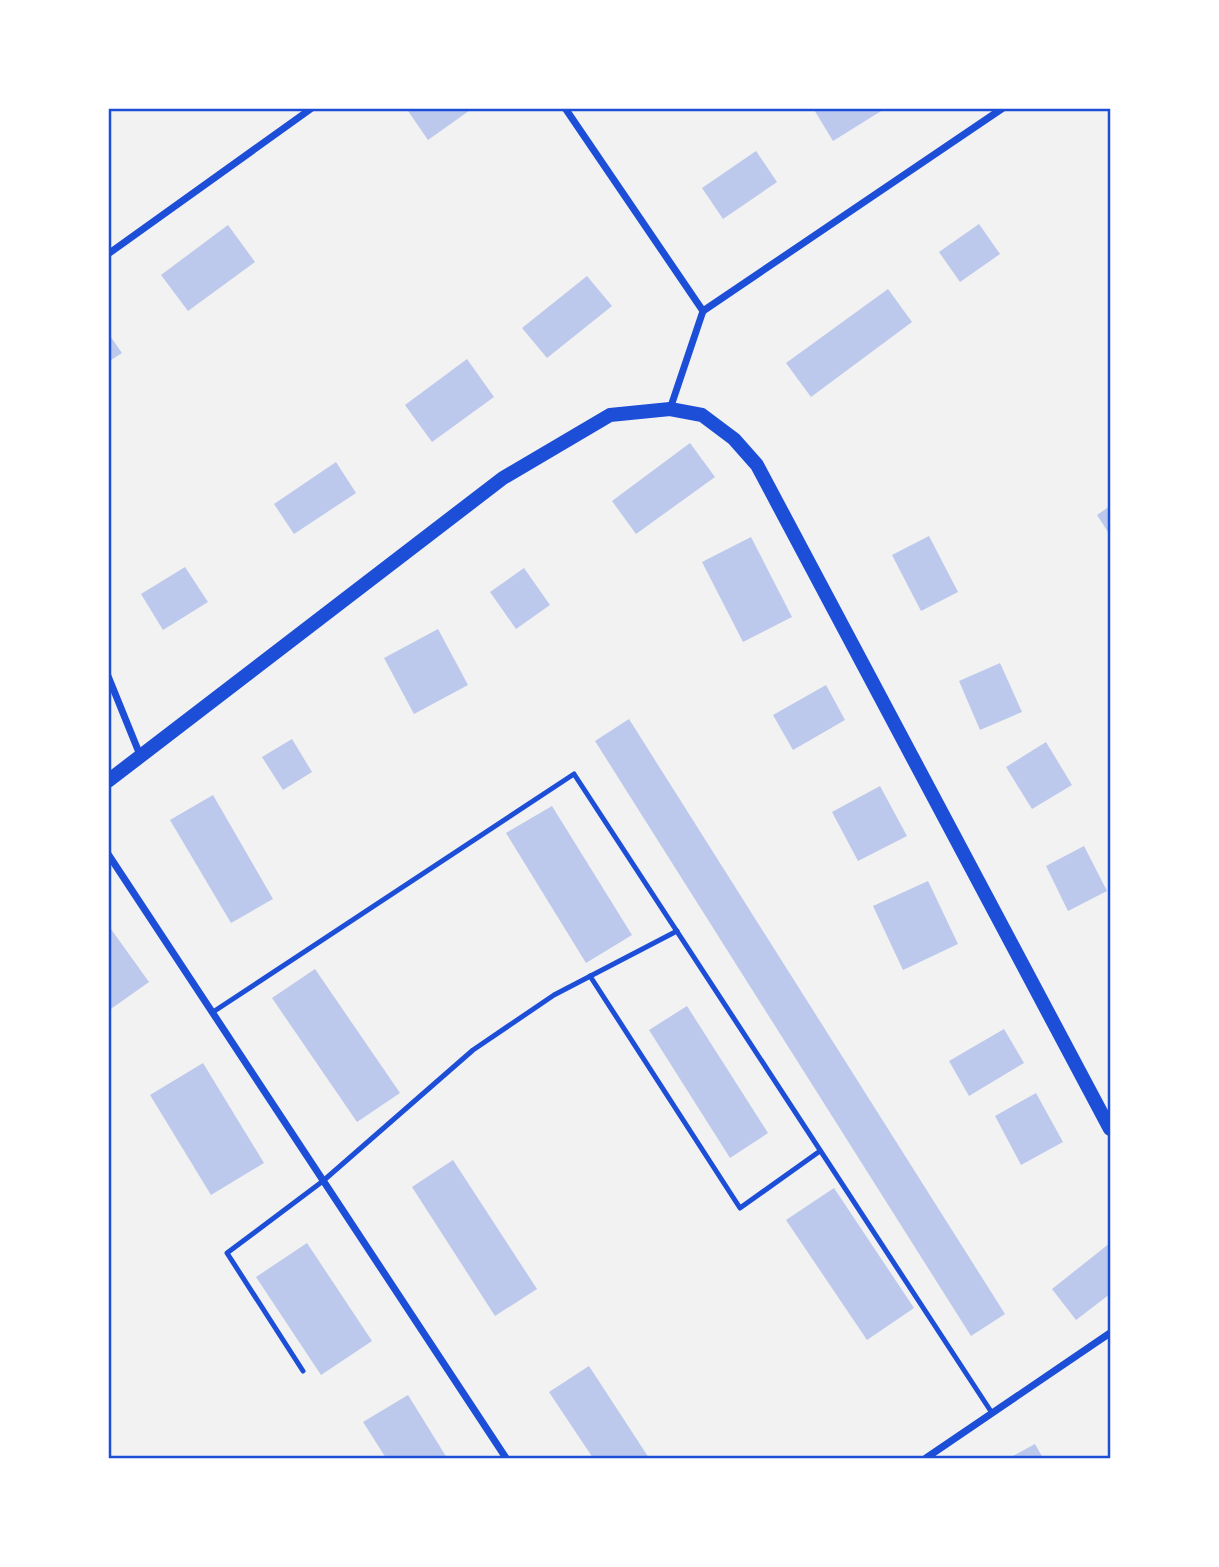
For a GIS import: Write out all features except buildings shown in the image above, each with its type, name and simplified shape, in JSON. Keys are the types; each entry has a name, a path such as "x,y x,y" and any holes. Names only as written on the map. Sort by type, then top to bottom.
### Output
{"main road":[{"path":"108,781 503,478 610,415 670,409 702,415 734,439 758,465 1111,1129"}],"street":[{"path":"108,254 312,108"},
{"path":"565,108 703,311"},
{"path":"670,409 703,311 1003,108"},
{"path":"108,676 140,755"},
{"path":"108,854 506,1458"},
{"path":"926,1458 1111,1333"}],"lane":[{"path":"213,1012 575,774 992,1413"},
{"path":"303,1371 227,1253 323,1181 473,1050 554,995 677,931"},
{"path":"590,976 740,1208 820,1150"}]}
